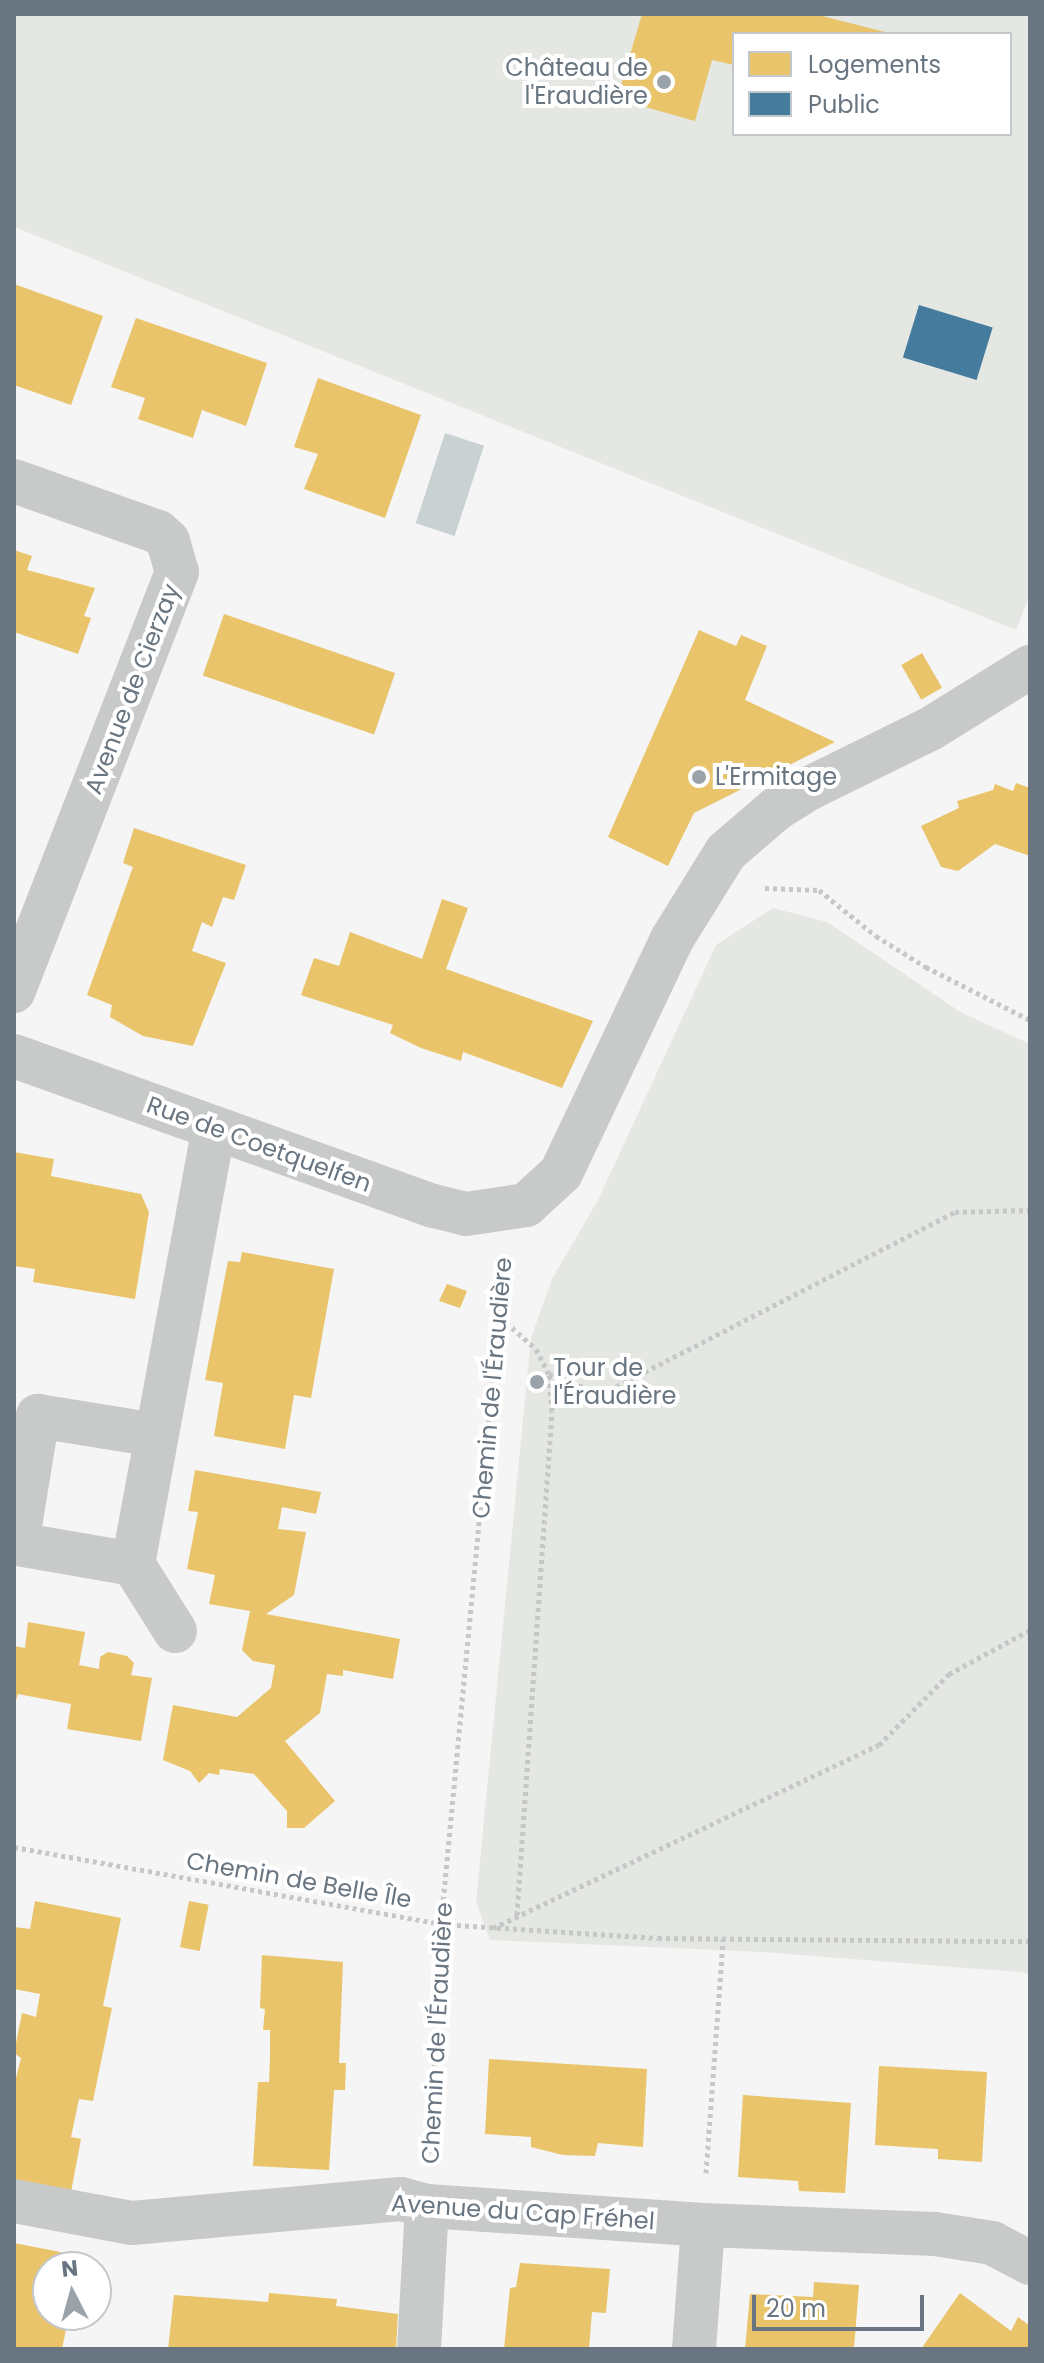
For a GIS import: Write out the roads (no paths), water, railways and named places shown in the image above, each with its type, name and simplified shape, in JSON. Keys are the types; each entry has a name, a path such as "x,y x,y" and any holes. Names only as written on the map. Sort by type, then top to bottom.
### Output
{"street":[{"name":"Avenue de Cierzay","path":"14,481 158,532 168,541 177,572 14,991"},
{"name":"Rue de Coetquelfen","path":"14,1056 434,1206 466,1214 507,1212 545,1193 561,1173 672,939 726,852 799,795 930,729 1030,667"},
{"path":"175,1631 133,1564 214,1128"},
{"path":"133,1564 17,1544 38,1416 155,1435"},
{"name":"Avenue du Cap Fréhel","path":"14,2201 132,2223 401,2199 427,2206 703,2225 935,2234 992,2243 1030,2263"},
{"path":"419,2349 427,2206"},
{"path":"694,2349 703,2225"}],"place":[{"name":"Château de l'Eraudière","path":"664,82"},
{"name":"L'Ermitage","path":"699,777"},
{"name":"Tour de l'Éraudière","path":"537,1382"}]}
